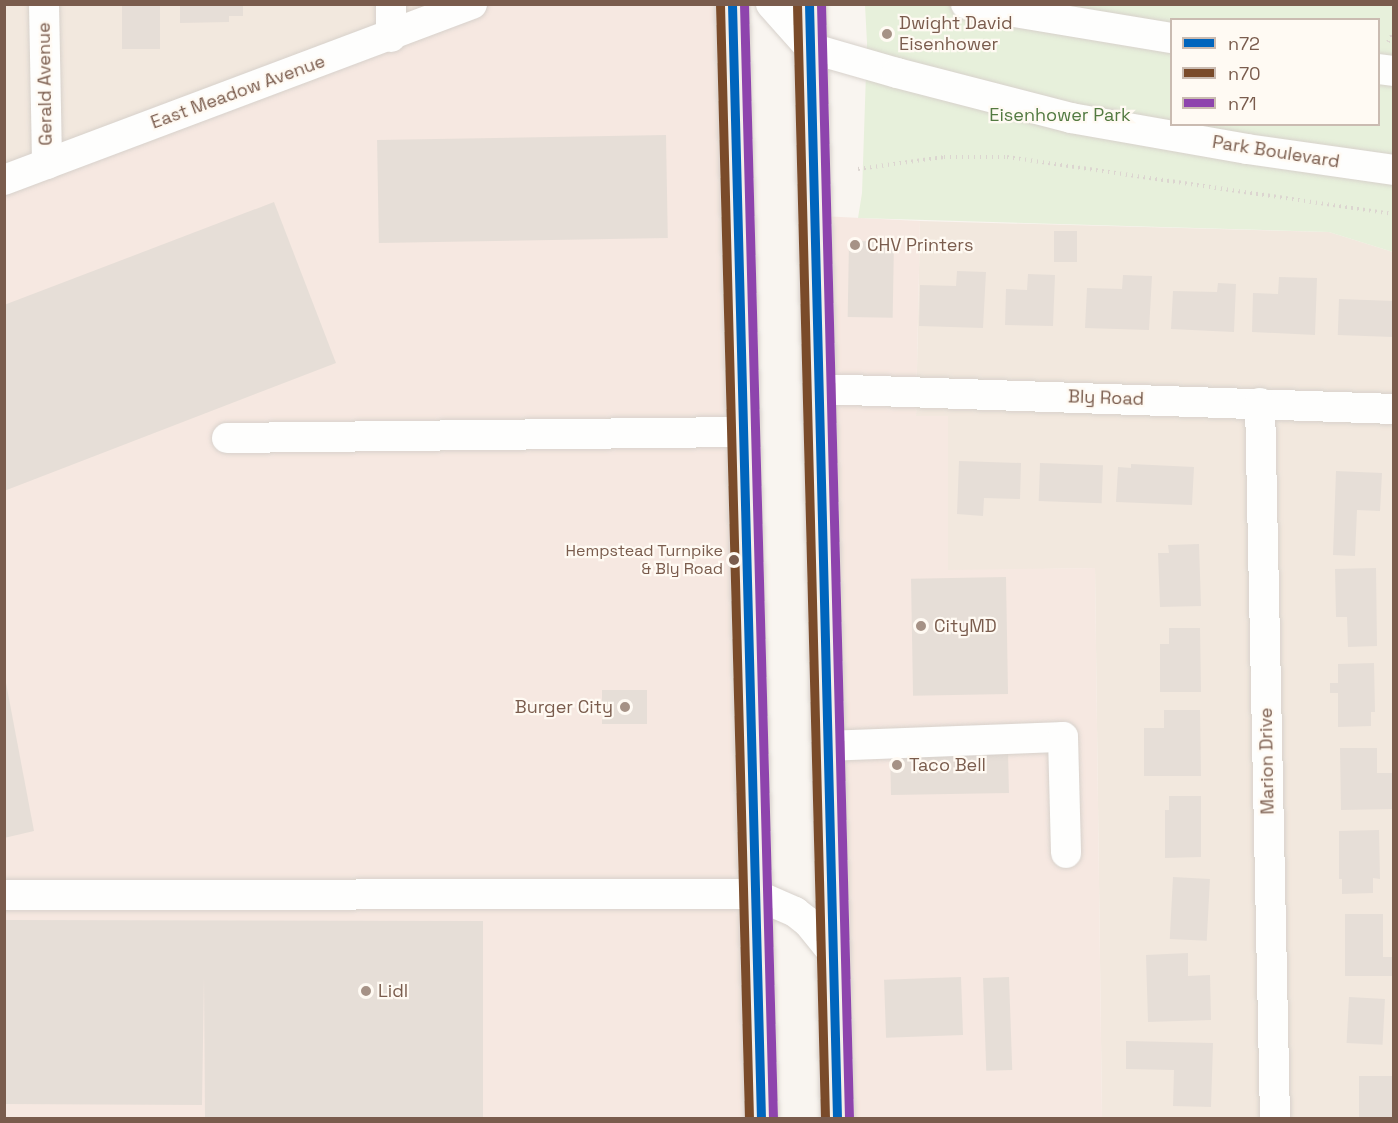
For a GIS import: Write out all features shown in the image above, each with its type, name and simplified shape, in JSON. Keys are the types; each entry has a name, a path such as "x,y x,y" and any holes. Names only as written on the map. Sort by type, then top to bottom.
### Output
{"main road":[{"path":"732,4 761,1119"},
{"path":"809,4 837,1119"}],"street":[{"name":"Gerald Avenue","path":"44,4 47,164"},
{"path":"391,4 391,37"},
{"name":"East Meadow Avenue","path":"4,180 270,79 391,37 472,4"},
{"path":"771,4 810,48"},
{"path":"966,4 1170,38"},
{"name":"Park Boulevard","path":"810,48 1071,118 1247,149 1394,170"},
{"name":"Bly Road","path":"819,389 1394,409"},
{"name":"Marion Drive","path":"1260,404 1275,1119"},
{"path":"227,438 742,432"},
{"path":"827,746 1063,737 1066,852"},
{"path":"4,895 754,894 795,912 808,922 832,952"}],"path":[{"path":"858,169 944,157 1007,157 1394,214"}],"shaded area":[{"path":"5,5 472,5 5,180"},
{"path":"472,5 732,5 762,1118 5,1118 5,180"},
{"path":"821,216 920,221 916,416 948,416 948,570 1095,568 1102,1118 846,1118"},
{"path":"920,221 1329,232 1393,252 1393,1118 1102,1118 1095,568 948,571 948,416 916,417"}],"green space":[{"name":"Eisenhower Park","path":"865,5 1393,5 1393,252 1329,232 858,218 862,193 867,43"}],"building":[{"path":"122,4 160,4 160,49 122,49"},
{"path":"180,4 243,4 243,16 229,16 229,22 180,23"},
{"path":"666,135 668,238 379,243 377,140"},
{"path":"274,202 336,363 4,491 4,305"},
{"path":"1054,231 1077,231 1077,262 1054,262"},
{"path":"849,241 894,242 893,318 848,317"},
{"path":"957,271 986,272 983,328 919,326 920,285 956,286"},
{"path":"1028,274 1055,275 1053,326 1005,325 1006,289 1027,290"},
{"path":"1123,275 1152,276 1149,330 1085,328 1087,288 1122,289"},
{"path":"1279,277 1317,278 1315,335 1252,332 1253,293 1278,294"},
{"path":"1218,283 1236,284 1234,332 1171,329 1173,291 1217,292"},
{"path":"1339,299 1394,301 1393,337 1338,335"},
{"path":"959,461 1021,463 1020,499 984,498 983,516 957,514"},
{"path":"1040,463 1103,465 1102,503 1039,501"},
{"path":"1131,464 1194,467 1192,505 1116,502 1118,467 1131,468"},
{"path":"1336,471 1382,473 1380,511 1357,510 1355,556 1333,555"},
{"path":"1199,544 1201,606 1160,607 1158,553 1169,553 1168,545"},
{"path":"1376,568 1377,646 1348,647 1347,617 1336,617 1335,569"},
{"path":"1006,577 1008,694 913,696 911,579"},
{"path":"1169,628 1200,628 1201,692 1160,692 1160,644 1169,644"},
{"path":"1374,663 1375,712 1371,712 1371,726 1338,727 1338,693 1330,693 1330,683 1338,683 1338,664"},
{"path":"6,683 34,831 4,838 4,684"},
{"name":"Burger City","path":"602,690 647,690 647,724 602,724"},
{"path":"1164,710 1200,710 1201,776 1144,776 1144,728 1164,728"},
{"path":"890,746 1008,752 1009,793 891,795"},
{"path":"1340,748 1377,748 1377,773 1394,773 1394,809 1341,810"},
{"path":"1169,796 1201,796 1201,857 1165,858 1165,810 1169,810"},
{"path":"1379,830 1380,879 1373,878 1373,893 1342,894 1342,879 1339,879 1339,831"},
{"path":"1173,877 1210,879 1207,941 1170,939"},
{"path":"1345,914 1383,914 1383,957 1394,957 1394,976 1345,976"},
{"path":"4,920 483,921 483,1118 205,1118 204,977 202,1105 4,1104"},
{"path":"1188,953 1188,976 1210,975 1211,1020 1148,1022 1146,955"},
{"path":"961,977 963,1035 886,1038 884,980"},
{"path":"1009,977 1012,1070 986,1071 983,978"},
{"path":"1349,997 1385,999 1383,1045 1347,1043"},
{"path":"1126,1041 1213,1043 1211,1107 1173,1106 1174,1070 1126,1069"},
{"path":"1359,1076 1394,1076 1394,1118 1359,1118"}],"transit line":[{"name":"n70","path":"720,4 749,1118"},
{"name":"n72","path":"732,4 761,1118"},
{"name":"n71","path":"744,4 773,1118"},
{"name":"n70","path":"797,4 825,1118"},
{"name":"n72","path":"809,4 837,1118"},
{"name":"n71","path":"821,4 849,1118"}],"place":[{"name":"Dwight David Eisenhower","path":"887,34"},
{"name":"CHV Printers","path":"855,245"},
{"name":"Hempstead Turnpike & Bly Road","path":"734,560"},
{"name":"CityMD","path":"921,626"},
{"name":"Burger City","path":"625,707"},
{"name":"Taco Bell","path":"897,765"},
{"name":"Lidl","path":"366,991"}]}
